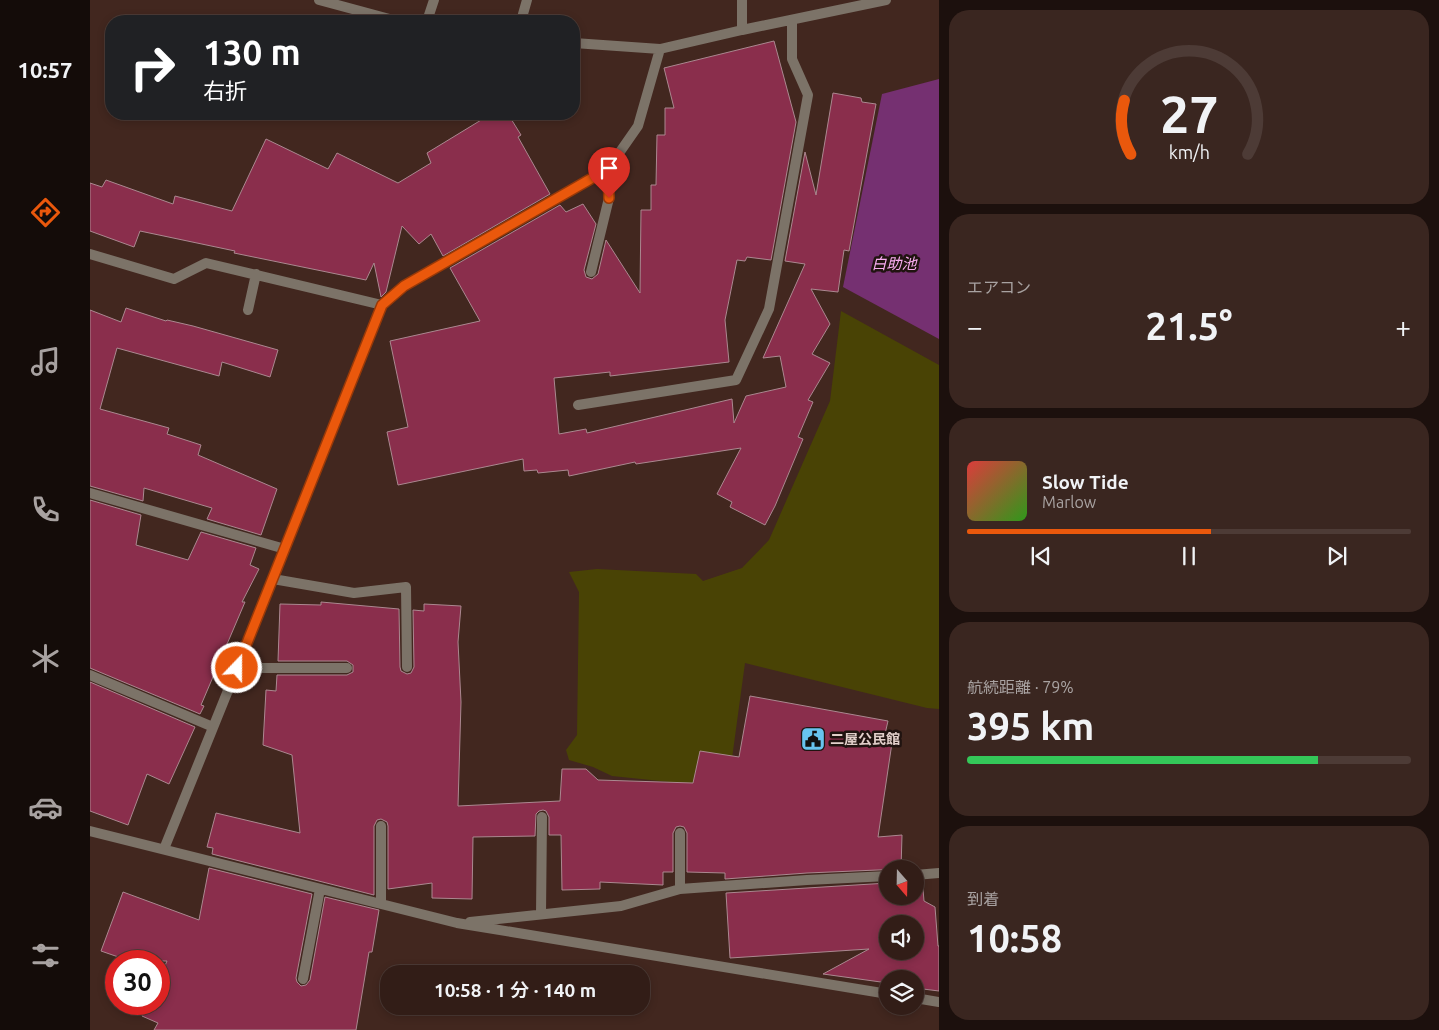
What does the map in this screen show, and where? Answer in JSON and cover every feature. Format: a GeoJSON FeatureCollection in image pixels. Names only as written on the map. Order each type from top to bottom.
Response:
{"type":"FeatureCollection","features":[{"type":"Feature","properties":{"kind":"street"},"geometry":{"type":"LineString","coordinates":[[319,0],[375,15]]}},
{"type":"Feature","properties":{"kind":"street"},"geometry":{"type":"LineString","coordinates":[[429,15],[434,0]]}},
{"type":"Feature","properties":{"kind":"street"},"geometry":{"type":"LineString","coordinates":[[523,15],[527,0]]}},
{"type":"Feature","properties":{"kind":"street"},"geometry":{"type":"LineString","coordinates":[[742,0],[742,30]]}},
{"type":"Feature","properties":{"kind":"street"},"geometry":{"type":"LineString","coordinates":[[580,44],[660,49],[886,0]]}},
{"type":"Feature","properties":{"kind":"street"},"geometry":{"type":"LineString","coordinates":[[578,405],[736,380],[769,309],[808,96],[792,58],[792,20]]}},
{"type":"Feature","properties":{"kind":"street"},"geometry":{"type":"LineString","coordinates":[[164,849],[382,305],[404,286],[608,169],[638,126],[660,49]]}},
{"type":"Feature","properties":{"kind":"street"},"geometry":{"type":"LineString","coordinates":[[591,272],[609,198],[608,169]]}},
{"type":"Feature","properties":{"kind":"street"},"geometry":{"type":"LineString","coordinates":[[90,254],[174,279],[206,263],[382,305]]}},
{"type":"Feature","properties":{"kind":"street"},"geometry":{"type":"LineString","coordinates":[[248,310],[256,274]]}},
{"type":"Feature","properties":{"kind":"street"},"geometry":{"type":"LineString","coordinates":[[90,493],[285,549]]}},
{"type":"Feature","properties":{"kind":"street"},"geometry":{"type":"LineString","coordinates":[[273,579],[354,593],[406,587],[407,667]]}},
{"type":"Feature","properties":{"kind":"street"},"geometry":{"type":"LineString","coordinates":[[237,668],[347,668]]}},
{"type":"Feature","properties":{"kind":"street"},"geometry":{"type":"LineString","coordinates":[[90,675],[213,727]]}},
{"type":"Feature","properties":{"kind":"street"},"geometry":{"type":"LineString","coordinates":[[541,914],[542,817]]}},
{"type":"Feature","properties":{"kind":"street"},"geometry":{"type":"LineString","coordinates":[[381,826],[381,904]]}},
{"type":"Feature","properties":{"kind":"street"},"geometry":{"type":"LineString","coordinates":[[90,831],[457,923],[879,993]]}},
{"type":"Feature","properties":{"kind":"street"},"geometry":{"type":"LineString","coordinates":[[680,833],[680,889]]}},
{"type":"Feature","properties":{"kind":"street"},"geometry":{"type":"LineString","coordinates":[[924,875],[939,874]]}},
{"type":"Feature","properties":{"kind":"street"},"geometry":{"type":"LineString","coordinates":[[457,923],[621,906],[680,889],[797,880],[879,876]]}},
{"type":"Feature","properties":{"kind":"street"},"geometry":{"type":"LineString","coordinates":[[303,979],[320,888]]}},
{"type":"Feature","properties":{"kind":"street"},"geometry":{"type":"LineString","coordinates":[[924,1000],[939,1002]]}},
{"type":"Feature","properties":{"kind":"shaded area"},"geometry":{"type":"Polygon","coordinates":[[[841,311],[939,365],[939,709],[927,708],[745,663],[728,788],[612,776],[593,767],[569,760],[566,750],[577,735],[579,592],[569,572],[597,569],[696,574],[703,581],[742,568],[769,540],[830,401],[841,311]]]}},
{"type":"Feature","properties":{"kind":"water","name":"白助池"},"geometry":{"type":"Polygon","coordinates":[[[939,79],[939,339],[843,287],[882,94],[939,79]]]}},
{"type":"Feature","properties":{"kind":"building"},"geometry":{"type":"Polygon","coordinates":[[[774,41],[796,122],[771,260],[747,257],[745,261],[737,260],[725,320],[729,362],[610,376],[610,372],[554,378],[559,434],[586,429],[587,433],[732,399],[734,423],[746,396],[786,387],[780,356],[763,358],[805,264],[785,261],[805,152],[816,195],[833,93],[861,98],[862,102],[876,104],[849,251],[844,250],[838,292],[811,289],[830,324],[812,354],[830,363],[808,400],[813,402],[798,437],[803,439],[765,525],[730,507],[732,502],[717,494],[741,448],[636,464],[635,462],[569,476],[568,470],[538,473],[537,470],[524,471],[523,459],[398,485],[387,432],[408,427],[390,341],[480,321],[450,268],[560,205],[566,212],[583,204],[596,224],[584,270],[586,277],[592,279],[598,274],[606,240],[640,293],[641,210],[651,210],[651,185],[656,185],[657,135],[665,135],[665,108],[674,108],[664,68],[774,41]]]}},
{"type":"Feature","properties":{"kind":"building"},"geometry":{"type":"Polygon","coordinates":[[[481,120],[512,120],[521,135],[518,137],[550,194],[443,256],[431,234],[419,244],[402,226],[386,292],[381,297],[374,263],[366,280],[234,253],[235,251],[140,231],[134,247],[90,231],[90,183],[102,187],[106,180],[173,204],[175,196],[232,211],[266,139],[328,169],[337,153],[398,183],[431,163],[427,153],[481,120]]]}},
{"type":"Feature","properties":{"kind":"building"},"geometry":{"type":"Polygon","coordinates":[[[126,308],[166,321],[193,326],[278,350],[270,377],[222,362],[219,376],[117,348],[100,409],[169,428],[167,434],[201,445],[198,455],[277,489],[261,535],[207,519],[212,508],[144,488],[143,501],[90,486],[90,310],[121,322],[126,308]]]}},
{"type":"Feature","properties":{"kind":"building"},"geometry":{"type":"Polygon","coordinates":[[[90,500],[141,515],[136,545],[188,560],[201,532],[256,548],[250,565],[259,569],[242,602],[245,602],[201,705],[204,706],[200,714],[90,668],[90,500]]]}},
{"type":"Feature","properties":{"kind":"building"},"geometry":{"type":"Polygon","coordinates":[[[321,602],[399,609],[400,667],[401,671],[407,674],[411,673],[414,667],[413,610],[424,611],[424,604],[461,606],[458,642],[461,702],[458,806],[560,801],[562,769],[586,769],[598,780],[693,783],[700,751],[739,757],[750,696],[888,721],[885,734],[893,736],[878,837],[902,835],[901,860],[879,860],[879,870],[725,879],[725,873],[687,872],[687,833],[684,827],[680,826],[676,827],[673,833],[673,872],[663,872],[663,885],[600,882],[600,889],[562,890],[561,835],[549,835],[549,817],[546,811],[543,810],[536,814],[535,836],[473,837],[472,899],[432,898],[432,883],[388,889],[388,826],[387,822],[381,819],[377,820],[374,826],[374,895],[212,854],[213,848],[207,847],[216,813],[300,833],[292,755],[263,745],[266,690],[276,691],[277,675],[347,675],[353,672],[353,665],[347,661],[278,661],[280,604],[321,605],[321,602]]]}},
{"type":"Feature","properties":{"kind":"building"},"geometry":{"type":"Polygon","coordinates":[[[90,682],[195,727],[169,784],[147,774],[128,825],[90,811],[90,682]]]}},
{"type":"Feature","properties":{"kind":"building"},"geometry":{"type":"Polygon","coordinates":[[[209,868],[312,894],[296,978],[301,986],[306,985],[310,980],[325,897],[379,910],[372,952],[369,952],[356,1030],[154,1030],[158,1023],[142,1016],[170,1015],[170,950],[101,951],[123,892],[199,920],[209,868]]]}},
{"type":"Feature","properties":{"kind":"building"},"geometry":{"type":"Polygon","coordinates":[[[879,884],[879,905],[924,905],[924,901],[935,907],[939,946],[939,991],[924,989],[924,970],[879,970],[879,982],[823,974],[869,949],[730,958],[726,893],[879,884]]]}},
{"type":"Feature","properties":{"kind":"place","name":"二屋公民館"},"geometry":{"type":"Point","coordinates":[813,739]}},
{"type":"Feature","properties":{"kind":"route"},"geometry":{"type":"LineString","coordinates":[[237,668],[382,305],[404,286],[608,169],[609,198]]}}]}
